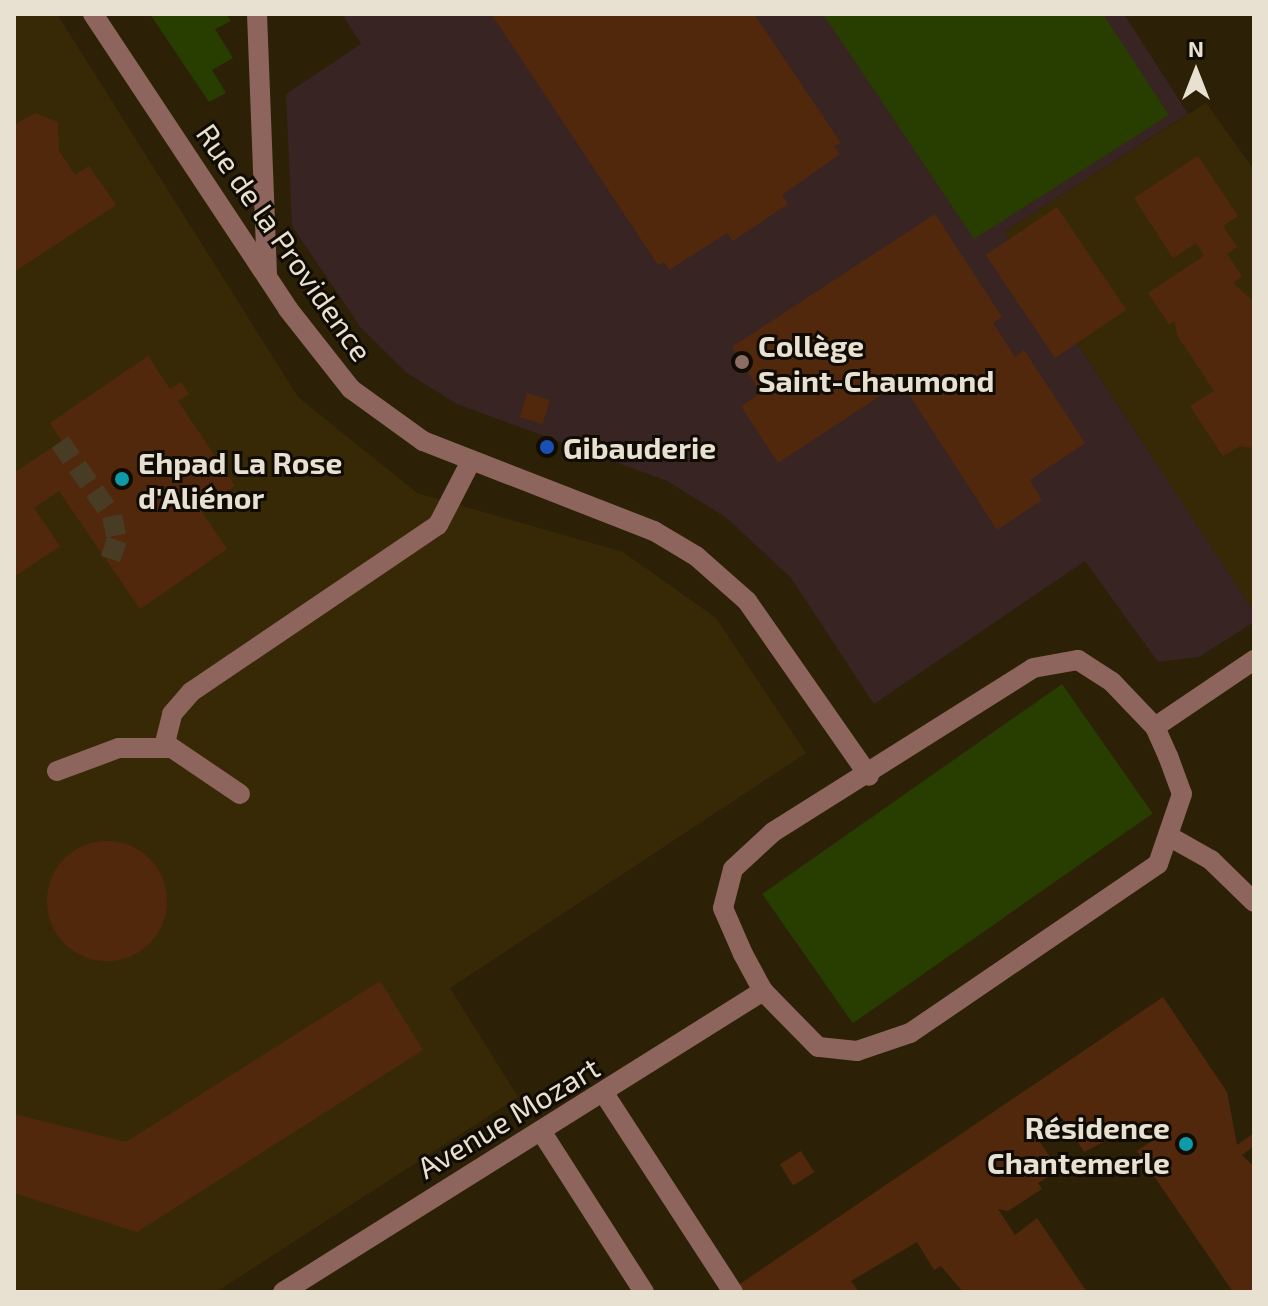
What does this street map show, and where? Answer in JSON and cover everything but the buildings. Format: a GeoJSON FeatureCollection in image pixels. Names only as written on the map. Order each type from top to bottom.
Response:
{"type":"FeatureCollection","features":[{"type":"Feature","properties":{"kind":"street","name":"Rue de la Providence"},"geometry":{"type":"LineString","coordinates":[[93,14],[267,277],[351,389],[413,435],[471,461],[654,531],[720,575],[778,642],[869,776]]}},
{"type":"Feature","properties":{"kind":"street"},"geometry":{"type":"LineString","coordinates":[[257,14],[267,277]]}},
{"type":"Feature","properties":{"kind":"street"},"geometry":{"type":"LineString","coordinates":[[164,747],[172,714],[191,692],[431,533],[471,461]]}},
{"type":"Feature","properties":{"kind":"street"},"geometry":{"type":"LineString","coordinates":[[1063,660],[1078,660],[1112,682],[1155,727],[1182,794],[1172,838],[1158,864],[1105,906],[910,1033],[857,1051],[818,1047],[763,991],[723,908],[733,869],[773,832],[869,776],[1033,668],[1063,660]]}},
{"type":"Feature","properties":{"kind":"street"},"geometry":{"type":"LineString","coordinates":[[1155,727],[1254,660]]}},
{"type":"Feature","properties":{"kind":"street"},"geometry":{"type":"LineString","coordinates":[[57,771],[109,750],[164,747],[185,753],[240,794]]}},
{"type":"Feature","properties":{"kind":"street"},"geometry":{"type":"LineString","coordinates":[[1172,838],[1211,860],[1254,902]]}},
{"type":"Feature","properties":{"kind":"street","name":"Avenue Mozart"},"geometry":{"type":"LineString","coordinates":[[283,1292],[541,1131],[605,1095],[763,991]]}},
{"type":"Feature","properties":{"kind":"street"},"geometry":{"type":"LineString","coordinates":[[605,1095],[733,1292]]}},
{"type":"Feature","properties":{"kind":"street"},"geometry":{"type":"LineString","coordinates":[[541,1131],[644,1292]]}},
{"type":"Feature","properties":{"kind":"shaded area"},"geometry":{"type":"Polygon","coordinates":[[[14,14],[57,14],[298,397],[417,493],[623,552],[716,618],[806,753],[450,988],[518,1097],[216,1292],[14,1292],[14,14]]]}},
{"type":"Feature","properties":{"kind":"shaded area","name":"Collège Saint-Chaumond"},"geometry":{"type":"Polygon","coordinates":[[[342,14],[1124,14],[1188,114],[1004,232],[1254,612],[1254,622],[1199,657],[1158,662],[1085,561],[874,704],[791,578],[727,518],[667,481],[457,404],[407,373],[361,328],[292,226],[286,94],[361,44],[342,14]]]}},
{"type":"Feature","properties":{"kind":"shaded area"},"geometry":{"type":"Polygon","coordinates":[[[1206,103],[1254,170],[1254,612],[1004,232],[1206,103]]]}},
{"type":"Feature","properties":{"kind":"green space"},"geometry":{"type":"Polygon","coordinates":[[[150,14],[226,14],[231,21],[215,29],[233,58],[212,70],[226,93],[209,102],[150,14]]]}},
{"type":"Feature","properties":{"kind":"green space"},"geometry":{"type":"Polygon","coordinates":[[[823,14],[1103,14],[1169,115],[974,239],[823,14]]]}},
{"type":"Feature","properties":{"kind":"green space"},"geometry":{"type":"Polygon","coordinates":[[[1062,684],[1153,813],[853,1023],[762,894],[1062,684]]]}},
{"type":"Feature","properties":{"kind":"tunnel"},"geometry":{"type":"LineString","coordinates":[[60,442],[112,516],[117,540],[109,563]]}},
{"type":"Feature","properties":{"kind":"place","name":"Collège Saint-Chaumond"},"geometry":{"type":"Point","coordinates":[742,362]}},
{"type":"Feature","properties":{"kind":"place","name":"Gibauderie"},"geometry":{"type":"Point","coordinates":[547,447]}},
{"type":"Feature","properties":{"kind":"place","name":"Ehpad La Rose d'Aliénor"},"geometry":{"type":"Point","coordinates":[122,479]}},
{"type":"Feature","properties":{"kind":"place","name":"Résidence Chantemerle"},"geometry":{"type":"Point","coordinates":[1186,1144]}}]}
